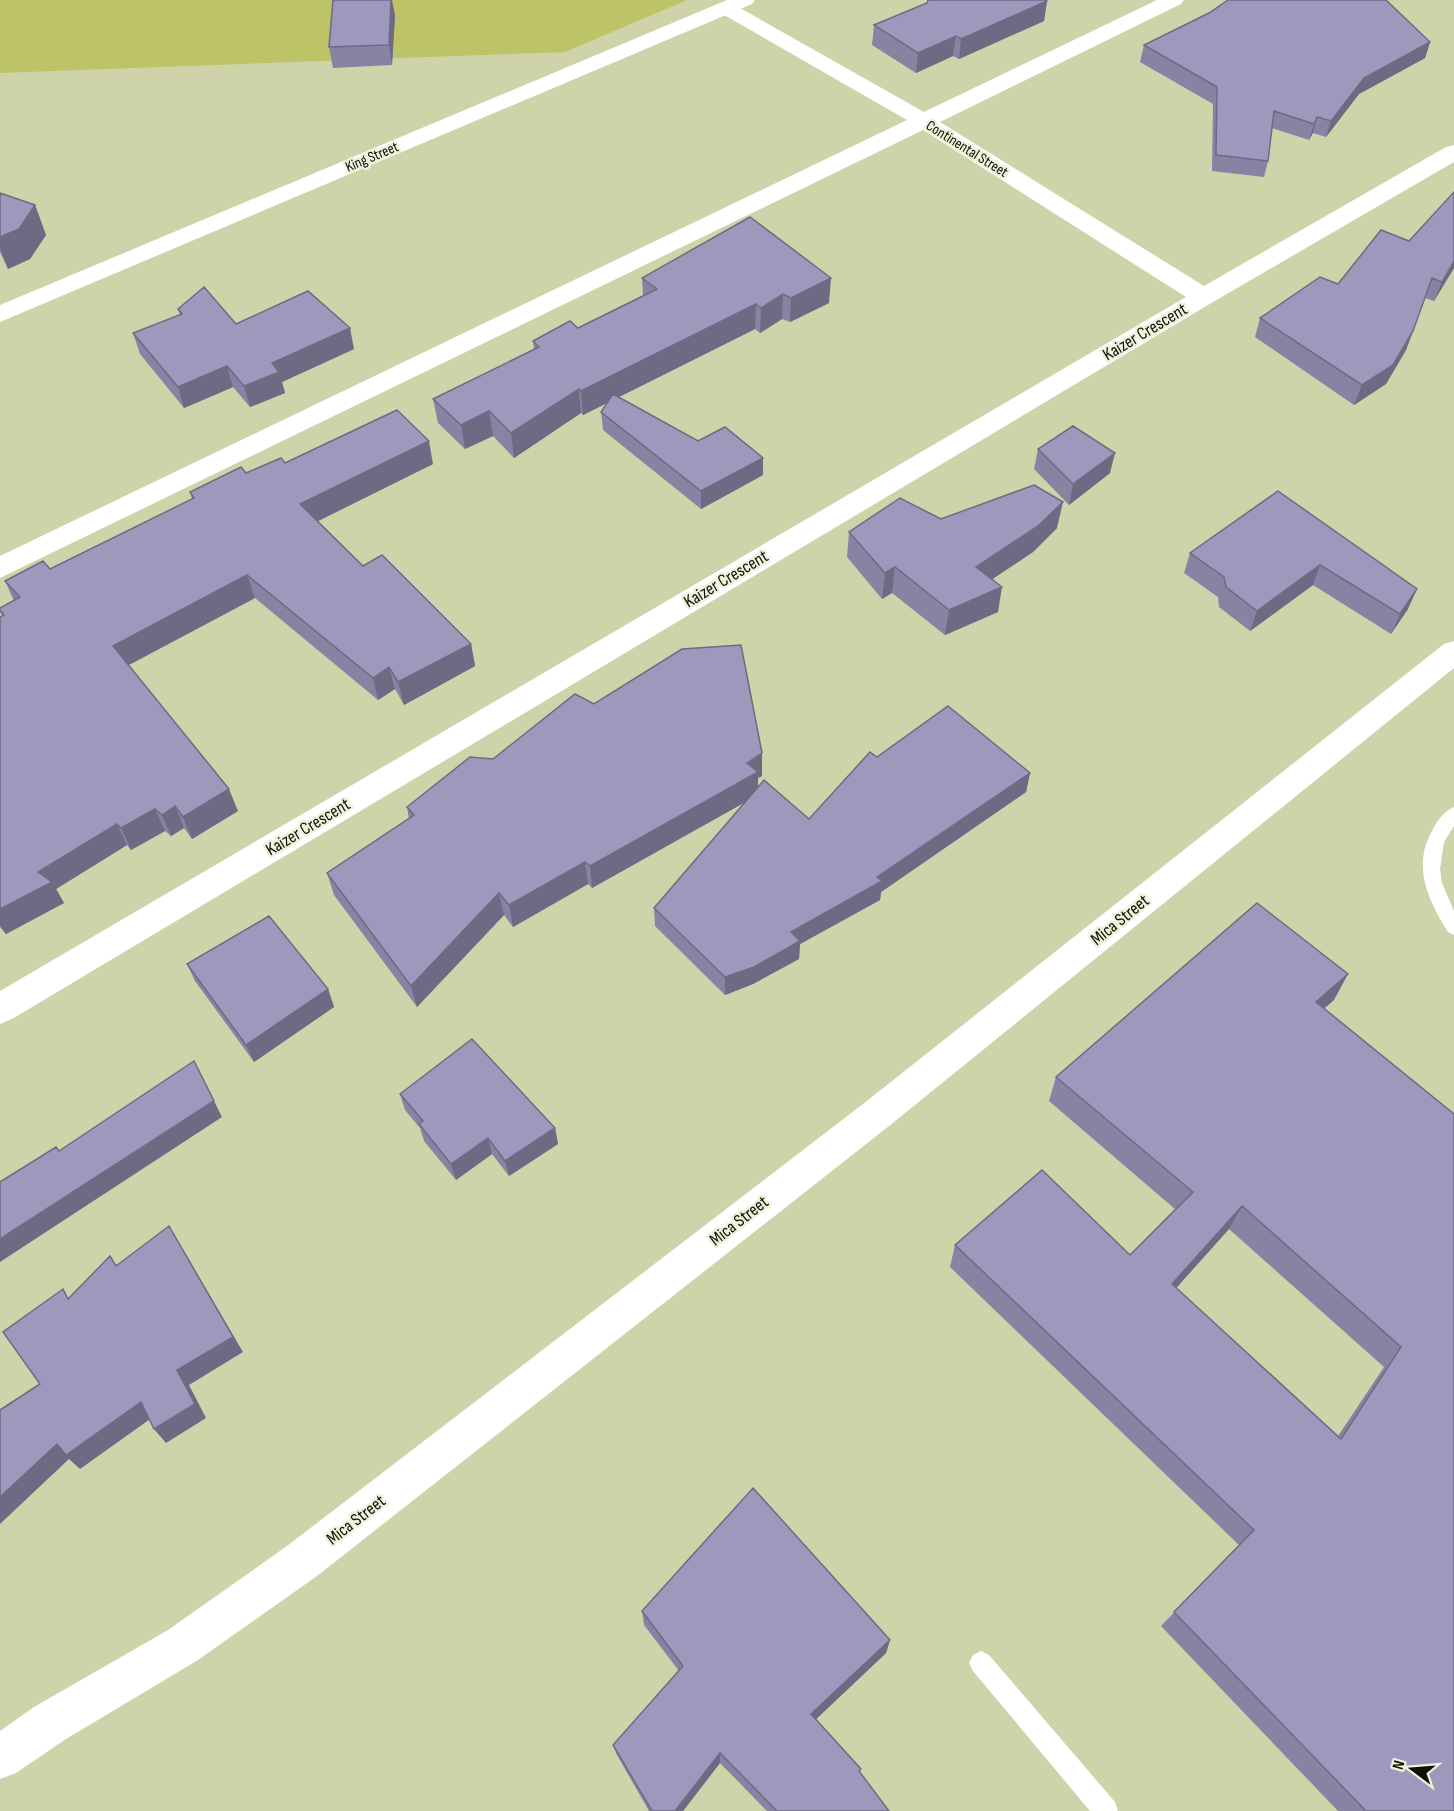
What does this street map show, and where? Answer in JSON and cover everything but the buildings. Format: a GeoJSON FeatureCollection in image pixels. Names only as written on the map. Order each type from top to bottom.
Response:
{"type":"FeatureCollection","features":[{"type":"Feature","properties":{"kind":"street"},"geometry":{"type":"LineString","coordinates":[[0,568],[1174,0]]}},
{"type":"Feature","properties":{"kind":"street","name":"Continental Street"},"geometry":{"type":"LineString","coordinates":[[735,4],[1204,297]]}},
{"type":"Feature","properties":{"kind":"street","name":"King Street"},"geometry":{"type":"LineString","coordinates":[[0,314],[735,4]]}},
{"type":"Feature","properties":{"kind":"street","name":"Kaizer Crescent"},"geometry":{"type":"LineString","coordinates":[[0,1009],[1204,297],[1454,152]]}},
{"type":"Feature","properties":{"kind":"street","name":"Mica Street"},"geometry":{"type":"LineString","coordinates":[[0,1756],[50,1723],[183,1645],[302,1561],[876,1115],[1454,652]]}},
{"type":"Feature","properties":{"kind":"lane"},"geometry":{"type":"LineString","coordinates":[[1454,814],[1440,828],[1433,844],[1431,858],[1435,890],[1454,927]]}},
{"type":"Feature","properties":{"kind":"lane"},"geometry":{"type":"LineString","coordinates":[[981,1663],[1107,1811]]}},
{"type":"Feature","properties":{"kind":"green space"},"geometry":{"type":"Polygon","coordinates":[[[0,0],[687,0],[565,52],[0,73],[0,0]]]}}]}
